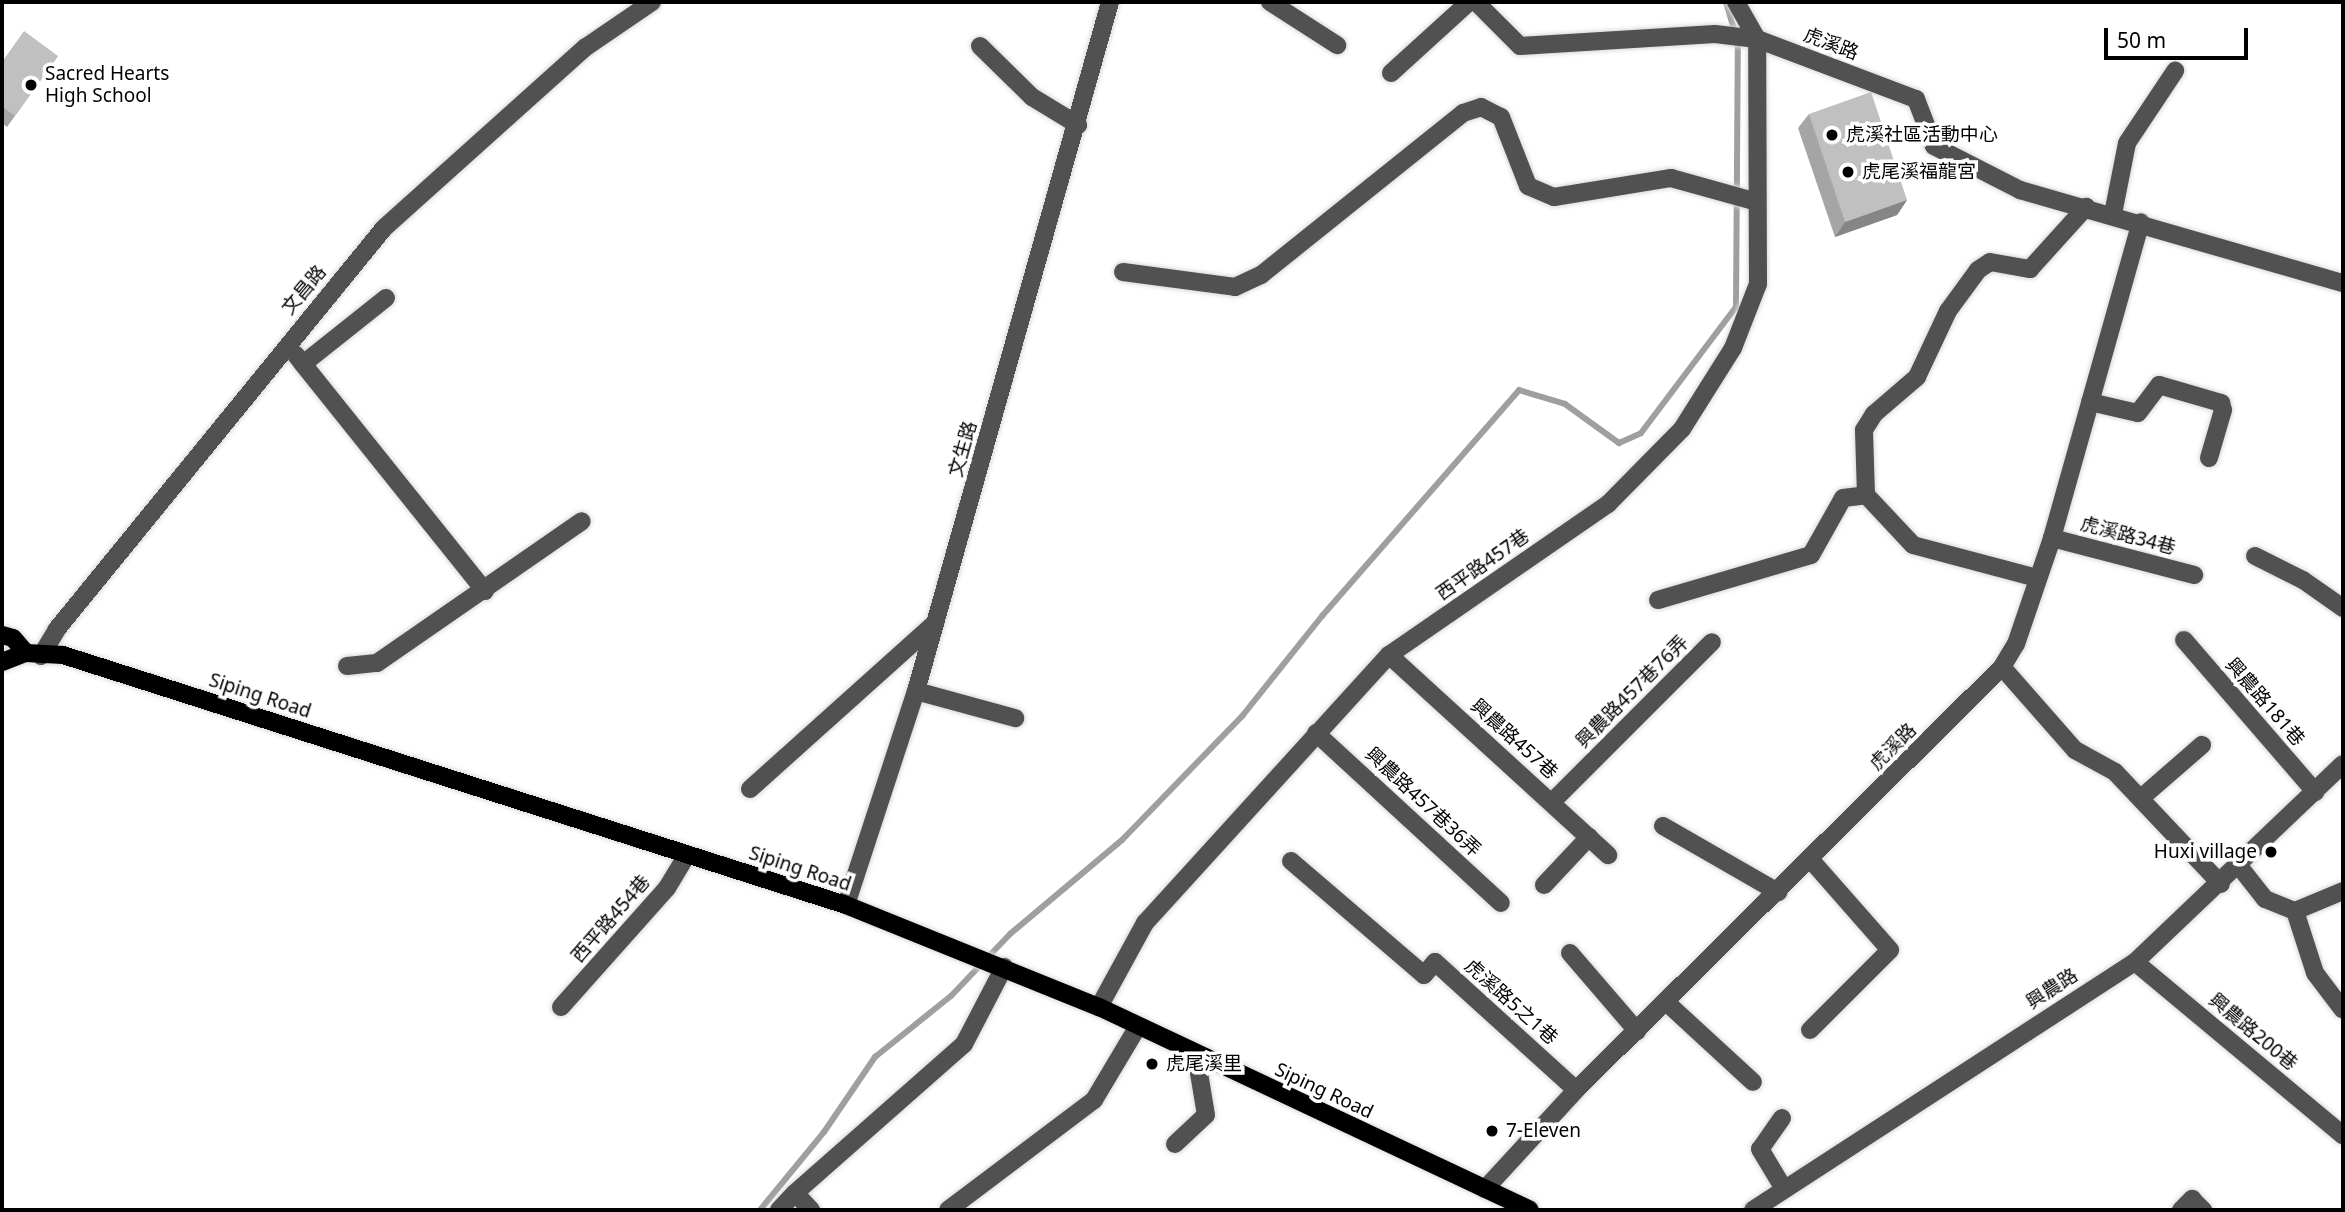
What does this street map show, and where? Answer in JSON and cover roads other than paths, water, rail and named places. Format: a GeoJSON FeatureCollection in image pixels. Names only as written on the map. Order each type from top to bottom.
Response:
{"type":"FeatureCollection","features":[{"type":"Feature","properties":{"kind":"main road"},"geometry":{"type":"LineString","coordinates":[[2,635],[13,638],[33,655]]}},
{"type":"Feature","properties":{"kind":"main road","name":"Siping Road"},"geometry":{"type":"LineString","coordinates":[[2,662],[33,655],[63,655],[846,905],[1099,1007],[1137,1028],[1530,1210]]}},
{"type":"Feature","properties":{"kind":"street","name":"文昌路"},"geometry":{"type":"LineString","coordinates":[[33,655],[384,228],[445,170],[586,47],[652,2]]}},
{"type":"Feature","properties":{"kind":"street","name":"文生路"},"geometry":{"type":"LineString","coordinates":[[846,905],[935,623],[1078,125],[1110,2]]}},
{"type":"Feature","properties":{"kind":"street"},"geometry":{"type":"LineString","coordinates":[[1270,2],[1336,45]]}},
{"type":"Feature","properties":{"kind":"street"},"geometry":{"type":"LineString","coordinates":[[1391,73],[1469,2]]}},
{"type":"Feature","properties":{"kind":"street","name":"虎溪路"},"geometry":{"type":"LineString","coordinates":[[1476,2],[1520,46],[1715,34],[1752,37],[1916,99],[1934,146],[2020,190],[2141,222],[2343,284]]}},
{"type":"Feature","properties":{"kind":"street"},"geometry":{"type":"LineString","coordinates":[[1736,2],[1752,37]]}},
{"type":"Feature","properties":{"kind":"street","name":"西平路457巷"},"geometry":{"type":"LineString","coordinates":[[1099,1007],[1145,923],[1389,655],[1608,504],[1682,429],[1733,348],[1758,284],[1757,65],[1752,37]]}},
{"type":"Feature","properties":{"kind":"street"},"geometry":{"type":"LineString","coordinates":[[980,46],[1032,97],[1078,125]]}},
{"type":"Feature","properties":{"kind":"street"},"geometry":{"type":"LineString","coordinates":[[2113,215],[2127,143],[2175,71]]}},
{"type":"Feature","properties":{"kind":"street"},"geometry":{"type":"LineString","coordinates":[[1123,272],[1235,287],[1261,275],[1463,113],[1481,107],[1501,117],[1528,186],[1554,197],[1671,178],[1758,202]]}},
{"type":"Feature","properties":{"kind":"street"},"geometry":{"type":"LineString","coordinates":[[2037,578],[1913,545],[1866,495],[1864,430],[1874,414],[1917,377],[1948,311],[1978,270],[1990,262],[2030,269],[2086,207]]}},
{"type":"Feature","properties":{"kind":"street","name":"虎溪路"},"geometry":{"type":"LineString","coordinates":[[1485,1189],[1576,1090],[1811,860],[2002,667],[2016,645],[2052,538],[2141,222]]}},
{"type":"Feature","properties":{"kind":"street"},"geometry":{"type":"LineString","coordinates":[[303,364],[386,298]]}},
{"type":"Feature","properties":{"kind":"street"},"geometry":{"type":"LineString","coordinates":[[287,345],[485,591]]}},
{"type":"Feature","properties":{"kind":"street"},"geometry":{"type":"LineString","coordinates":[[2091,402],[2138,413],[2159,386],[2221,404],[2223,411],[2209,458]]}},
{"type":"Feature","properties":{"kind":"street"},"geometry":{"type":"LineString","coordinates":[[1658,600],[1811,555],[1843,498],[1866,495]]}},
{"type":"Feature","properties":{"kind":"street"},"geometry":{"type":"LineString","coordinates":[[347,666],[377,663],[485,591],[582,521]]}},
{"type":"Feature","properties":{"kind":"street","name":"虎溪路34巷"},"geometry":{"type":"LineString","coordinates":[[2052,538],[2194,575]]}},
{"type":"Feature","properties":{"kind":"street"},"geometry":{"type":"LineString","coordinates":[[2255,556],[2303,580],[2343,608]]}},
{"type":"Feature","properties":{"kind":"street"},"geometry":{"type":"LineString","coordinates":[[750,789],[935,623]]}},
{"type":"Feature","properties":{"kind":"street","name":"興農路181巷"},"geometry":{"type":"LineString","coordinates":[[2184,640],[2315,792]]}},
{"type":"Feature","properties":{"kind":"street","name":"興農路457巷76弄"},"geometry":{"type":"LineString","coordinates":[[1552,802],[1712,642]]}},
{"type":"Feature","properties":{"kind":"street","name":"興農路457巷"},"geometry":{"type":"LineString","coordinates":[[1389,655],[1608,855]]}},
{"type":"Feature","properties":{"kind":"street"},"geometry":{"type":"LineString","coordinates":[[2002,667],[2075,750],[2115,772],[2221,884]]}},
{"type":"Feature","properties":{"kind":"street"},"geometry":{"type":"LineString","coordinates":[[915,691],[1015,718]]}},
{"type":"Feature","properties":{"kind":"street","name":"興農路457巷36弄"},"geometry":{"type":"LineString","coordinates":[[1316,733],[1501,903]]}},
{"type":"Feature","properties":{"kind":"street"},"geometry":{"type":"LineString","coordinates":[[2141,798],[2202,745]]}},
{"type":"Feature","properties":{"kind":"street","name":"興農路"},"geometry":{"type":"LineString","coordinates":[[1753,1210],[2135,962],[2221,884],[2343,764]]}},
{"type":"Feature","properties":{"kind":"street"},"geometry":{"type":"LineString","coordinates":[[1663,825],[1778,892]]}},
{"type":"Feature","properties":{"kind":"street"},"geometry":{"type":"LineString","coordinates":[[1544,885],[1590,837]]}},
{"type":"Feature","properties":{"kind":"street","name":"西平路454巷"},"geometry":{"type":"LineString","coordinates":[[561,1007],[667,888],[687,855]]}},
{"type":"Feature","properties":{"kind":"street"},"geometry":{"type":"LineString","coordinates":[[1810,1030],[1890,950],[1811,860]]}},
{"type":"Feature","properties":{"kind":"street","name":"虎溪路5之1巷"},"geometry":{"type":"LineString","coordinates":[[1291,861],[1424,975],[1435,962],[1576,1090]]}},
{"type":"Feature","properties":{"kind":"street"},"geometry":{"type":"LineString","coordinates":[[2239,866],[2265,899],[2295,911],[2343,891]]}},
{"type":"Feature","properties":{"kind":"street"},"geometry":{"type":"LineString","coordinates":[[2295,911],[2315,973],[2343,1010]]}},
{"type":"Feature","properties":{"kind":"street"},"geometry":{"type":"LineString","coordinates":[[1570,953],[1637,1031]]}},
{"type":"Feature","properties":{"kind":"street","name":"興農路200巷"},"geometry":{"type":"LineString","coordinates":[[2135,962],[2343,1135]]}},
{"type":"Feature","properties":{"kind":"street"},"geometry":{"type":"LineString","coordinates":[[779,1210],[964,1044],[1004,967]]}},
{"type":"Feature","properties":{"kind":"street"},"geometry":{"type":"LineString","coordinates":[[1665,1002],[1753,1082]]}},
{"type":"Feature","properties":{"kind":"street"},"geometry":{"type":"LineString","coordinates":[[948,1210],[1094,1100],[1137,1028]]}},
{"type":"Feature","properties":{"kind":"street"},"geometry":{"type":"LineString","coordinates":[[1175,1144],[1206,1115],[1196,1055]]}},
{"type":"Feature","properties":{"kind":"street"},"geometry":{"type":"LineString","coordinates":[[1783,1118],[1760,1149],[1784,1189]]}},
{"type":"Feature","properties":{"kind":"street"},"geometry":{"type":"LineString","coordinates":[[794,1194],[811,1210]]}},
{"type":"Feature","properties":{"kind":"street"},"geometry":{"type":"LineString","coordinates":[[2181,1210],[2192,1199],[2203,1210]]}},
{"type":"Feature","properties":{"kind":"waterway"},"geometry":{"type":"LineString","coordinates":[[760,1210],[824,1132],[875,1057],[951,996],[1010,934],[1122,840],[1243,715],[1322,616],[1519,390],[1565,404],[1619,443],[1641,433],[1736,307],[1738,43],[1726,2]]}},
{"type":"Feature","properties":{"kind":"place","name":"Sacred Hearts High School"},"geometry":{"type":"Point","coordinates":[31,85]}},
{"type":"Feature","properties":{"kind":"place","name":"虎溪社區活動中心"},"geometry":{"type":"Point","coordinates":[1832,135]}},
{"type":"Feature","properties":{"kind":"place","name":"虎尾溪福龍宮"},"geometry":{"type":"Point","coordinates":[1848,172]}},
{"type":"Feature","properties":{"kind":"place","name":"Huxi village"},"geometry":{"type":"Point","coordinates":[2271,852]}},
{"type":"Feature","properties":{"kind":"place","name":"虎尾溪里"},"geometry":{"type":"Point","coordinates":[1152,1064]}},
{"type":"Feature","properties":{"kind":"place","name":"7-Eleven"},"geometry":{"type":"Point","coordinates":[1492,1131]}}]}
